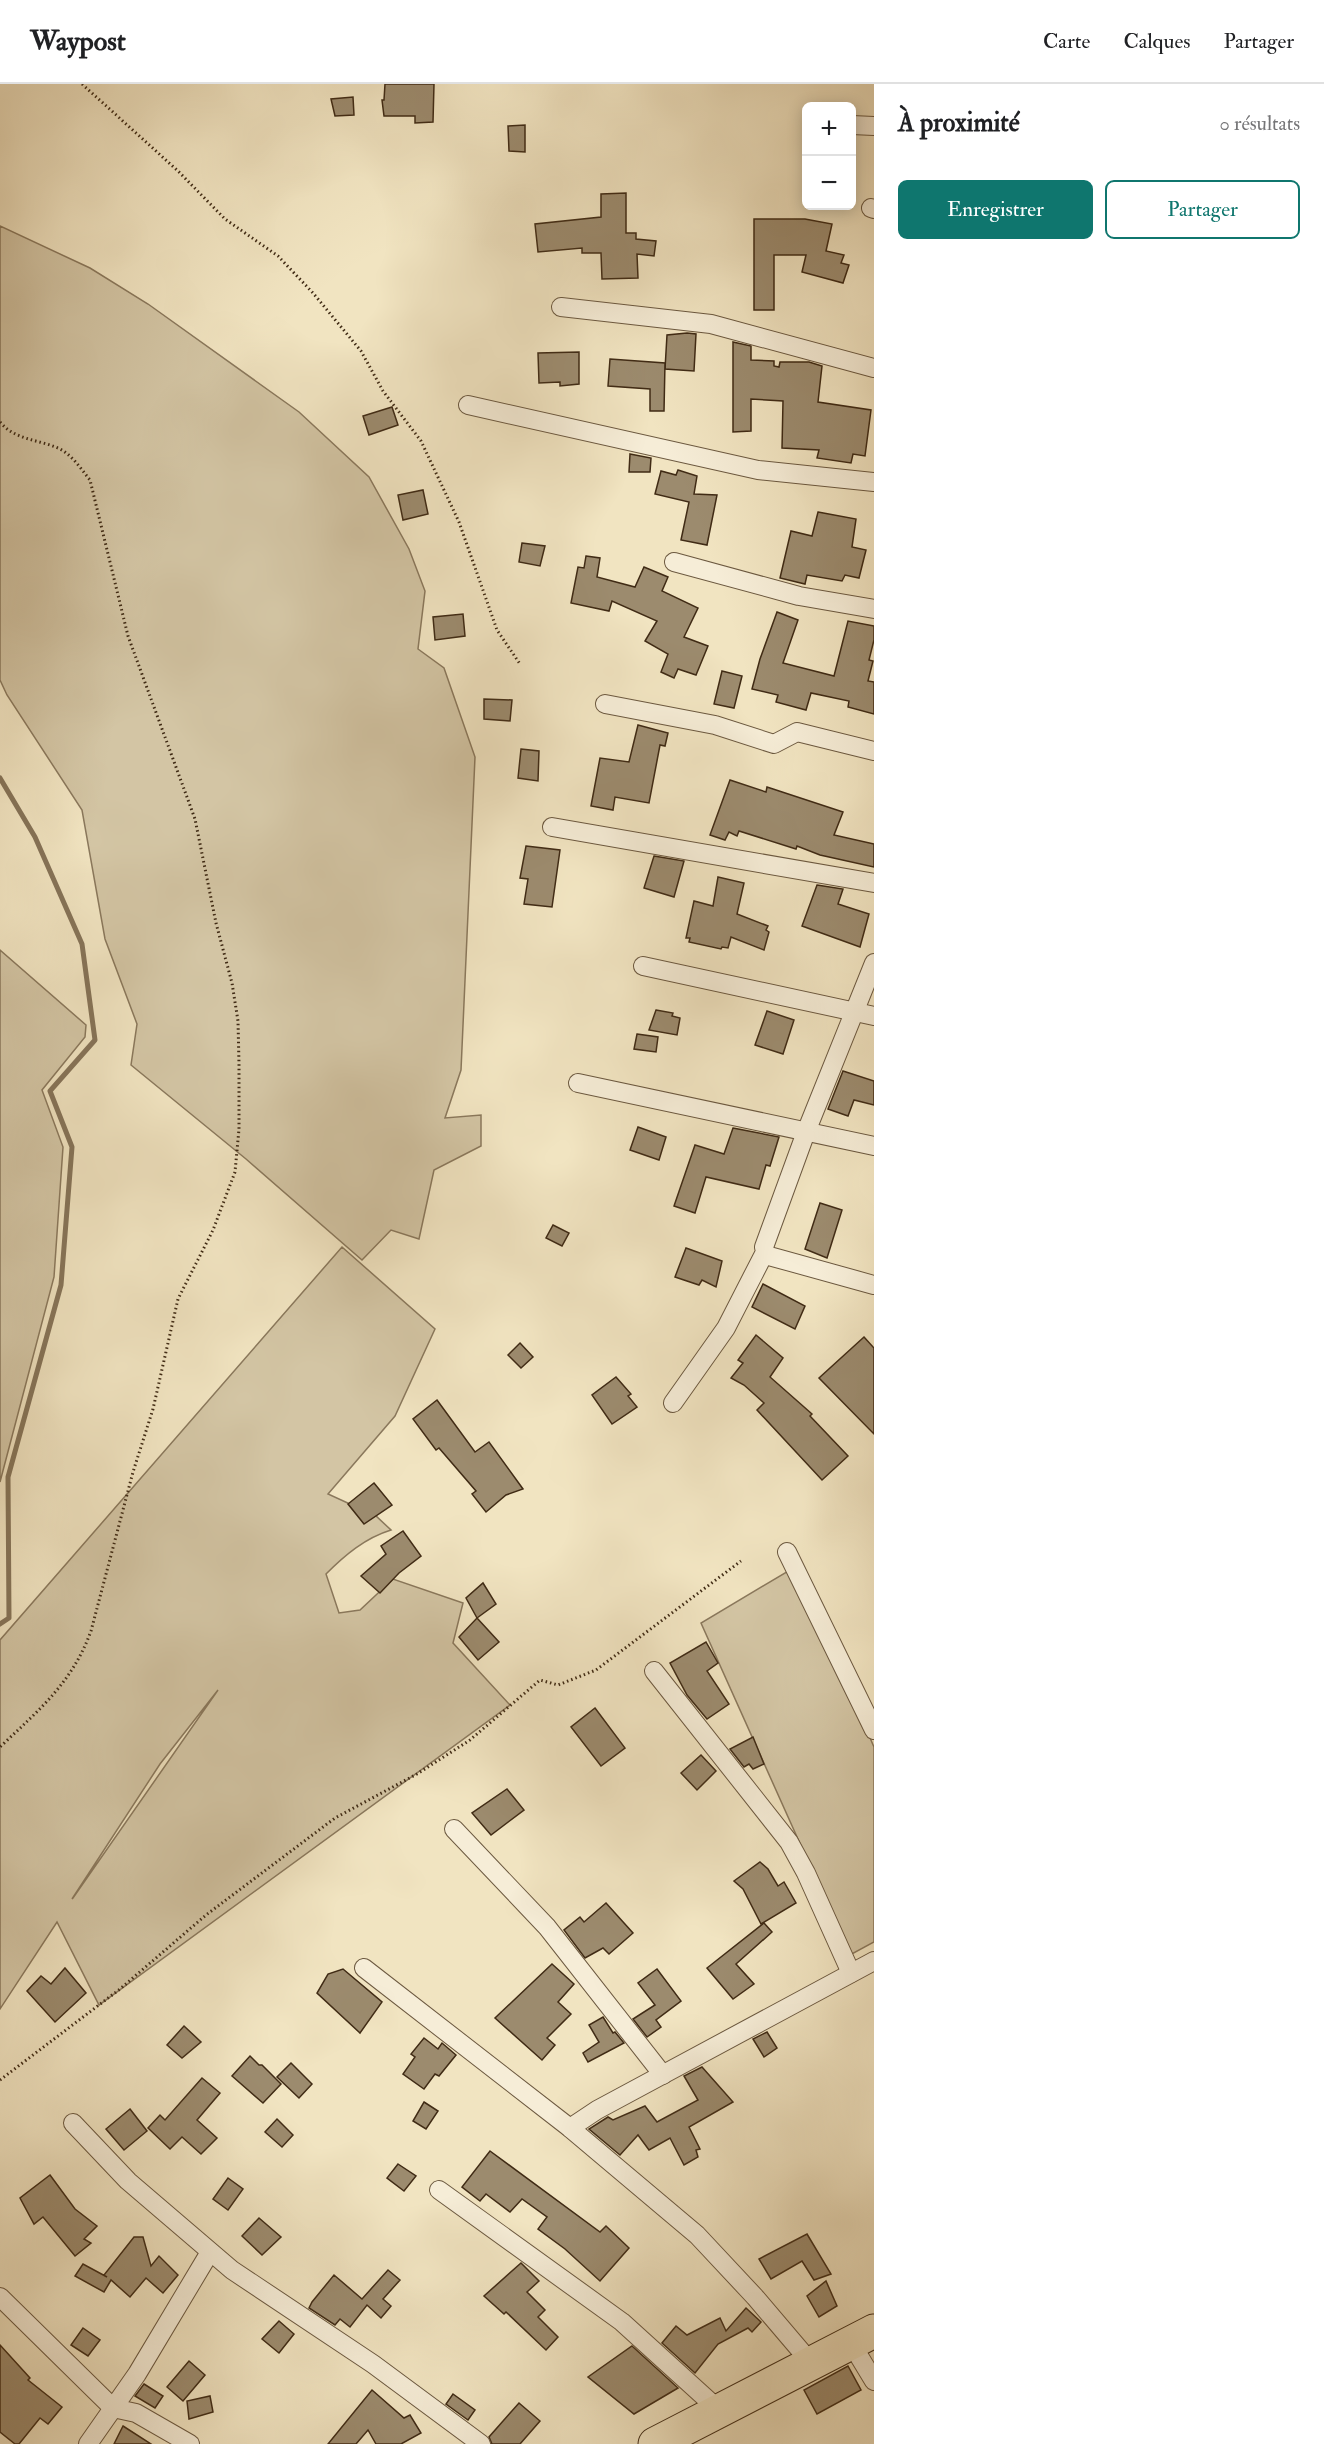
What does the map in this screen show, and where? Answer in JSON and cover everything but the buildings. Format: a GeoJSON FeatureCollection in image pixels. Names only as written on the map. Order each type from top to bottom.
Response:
{"type":"FeatureCollection","features":[{"type":"Feature","properties":{"kind":"highway"},"geometry":{"type":"LineString","coordinates":[[655,2444],[862,2337]]}},
{"type":"Feature","properties":{"kind":"street"},"geometry":{"type":"LineString","coordinates":[[856,125],[874,126]]}},
{"type":"Feature","properties":{"kind":"street"},"geometry":{"type":"LineString","coordinates":[[561,307],[711,324],[874,368]]}},
{"type":"Feature","properties":{"kind":"street"},"geometry":{"type":"LineString","coordinates":[[468,405],[758,470],[874,482]]}},
{"type":"Feature","properties":{"kind":"street"},"geometry":{"type":"LineString","coordinates":[[674,562],[798,596],[874,609]]}},
{"type":"Feature","properties":{"kind":"street"},"geometry":{"type":"LineString","coordinates":[[605,704],[714,725],[774,744],[796,732],[874,751]]}},
{"type":"Feature","properties":{"kind":"street"},"geometry":{"type":"LineString","coordinates":[[552,827],[874,883]]}},
{"type":"Feature","properties":{"kind":"street"},"geometry":{"type":"LineString","coordinates":[[673,1403],[726,1328],[765,1252],[764,1247],[806,1132],[874,963]]}},
{"type":"Feature","properties":{"kind":"street"},"geometry":{"type":"LineString","coordinates":[[643,966],[874,1016]]}},
{"type":"Feature","properties":{"kind":"street"},"geometry":{"type":"LineString","coordinates":[[578,1083],[874,1146]]}},
{"type":"Feature","properties":{"kind":"street"},"geometry":{"type":"LineString","coordinates":[[765,1252],[769,1256],[874,1285]]}},
{"type":"Feature","properties":{"kind":"street"},"geometry":{"type":"LineString","coordinates":[[787,1552],[874,1730]]}},
{"type":"Feature","properties":{"kind":"street"},"geometry":{"type":"LineString","coordinates":[[654,1671],[789,1842],[806,1873],[851,1973]]}},
{"type":"Feature","properties":{"kind":"street"},"geometry":{"type":"LineString","coordinates":[[454,1829],[546,1927],[663,2075]]}},
{"type":"Feature","properties":{"kind":"street"},"geometry":{"type":"LineString","coordinates":[[570,2128],[597,2110],[874,1960]]}},
{"type":"Feature","properties":{"kind":"street"},"geometry":{"type":"LineString","coordinates":[[364,1968],[570,2128],[697,2235],[755,2296],[812,2364]]}},
{"type":"Feature","properties":{"kind":"street"},"geometry":{"type":"LineString","coordinates":[[73,2123],[128,2181],[232,2270],[373,2364],[481,2444]]}},
{"type":"Feature","properties":{"kind":"street"},"geometry":{"type":"LineString","coordinates":[[439,2190],[622,2322],[720,2410]]}},
{"type":"Feature","properties":{"kind":"street"},"geometry":{"type":"LineString","coordinates":[[88,2444],[137,2374],[210,2252]]}},
{"type":"Feature","properties":{"kind":"street"},"geometry":{"type":"LineString","coordinates":[[0,2297],[113,2408],[136,2413],[189,2444]]}},
{"type":"Feature","properties":{"kind":"street"},"geometry":{"type":"LineString","coordinates":[[862,2337],[874,2381]]}},
{"type":"Feature","properties":{"kind":"path"},"geometry":{"type":"LineString","coordinates":[[82,84],[178,171],[225,219],[278,256],[362,351],[383,391],[421,441],[459,522],[497,630],[520,663]]}},
{"type":"Feature","properties":{"kind":"path"},"geometry":{"type":"LineString","coordinates":[[0,422],[15,434],[62,450],[74,459],[90,480],[128,636],[195,819],[216,923],[232,983],[238,1021],[239,1128],[235,1172],[213,1230],[178,1299],[153,1408],[82,1656],[50,1699],[0,1747]]}},
{"type":"Feature","properties":{"kind":"path"},"geometry":{"type":"LineString","coordinates":[[0,2080],[120,1989],[206,1915],[334,1818],[417,1774],[470,1740],[540,1680],[558,1685],[596,1670],[741,1561]]}},
{"type":"Feature","properties":{"kind":"shaded area"},"geometry":{"type":"Polygon","coordinates":[[[0,226],[90,268],[148,304],[299,412],[369,477],[409,549],[425,591],[418,649],[444,668],[475,757],[461,1070],[445,1118],[481,1115],[481,1146],[434,1170],[419,1239],[391,1230],[362,1260],[246,1159],[131,1065],[137,1024],[105,939],[82,810],[7,695],[0,680],[0,226]]]}},
{"type":"Feature","properties":{"kind":"shaded area"},"geometry":{"type":"Polygon","coordinates":[[[0,950],[86,1025],[85,1037],[42,1090],[63,1147],[54,1277],[0,1482],[0,950]]]}},
{"type":"Feature","properties":{"kind":"shaded area"},"geometry":{"type":"Polygon","coordinates":[[[342,1247],[435,1329],[395,1416],[328,1494],[376,1516],[391,1530],[356,1548],[326,1574],[339,1613],[360,1610],[393,1579],[463,1603],[453,1643],[510,1705],[99,2005],[57,1922],[0,2009],[0,1640],[342,1247]],[[218,1690],[160,1764],[72,1899],[218,1690]]]}},
{"type":"Feature","properties":{"kind":"shaded area"},"geometry":{"type":"Polygon","coordinates":[[[795,1567],[874,1747],[874,1942],[850,1955],[701,1623],[795,1567]]]}},
{"type":"Feature","properties":{"kind":"waterway"},"geometry":{"type":"LineString","coordinates":[[0,778],[35,837],[82,944],[95,1040],[50,1091],[72,1147],[61,1285],[8,1477],[9,1618],[0,1624]]}}]}
